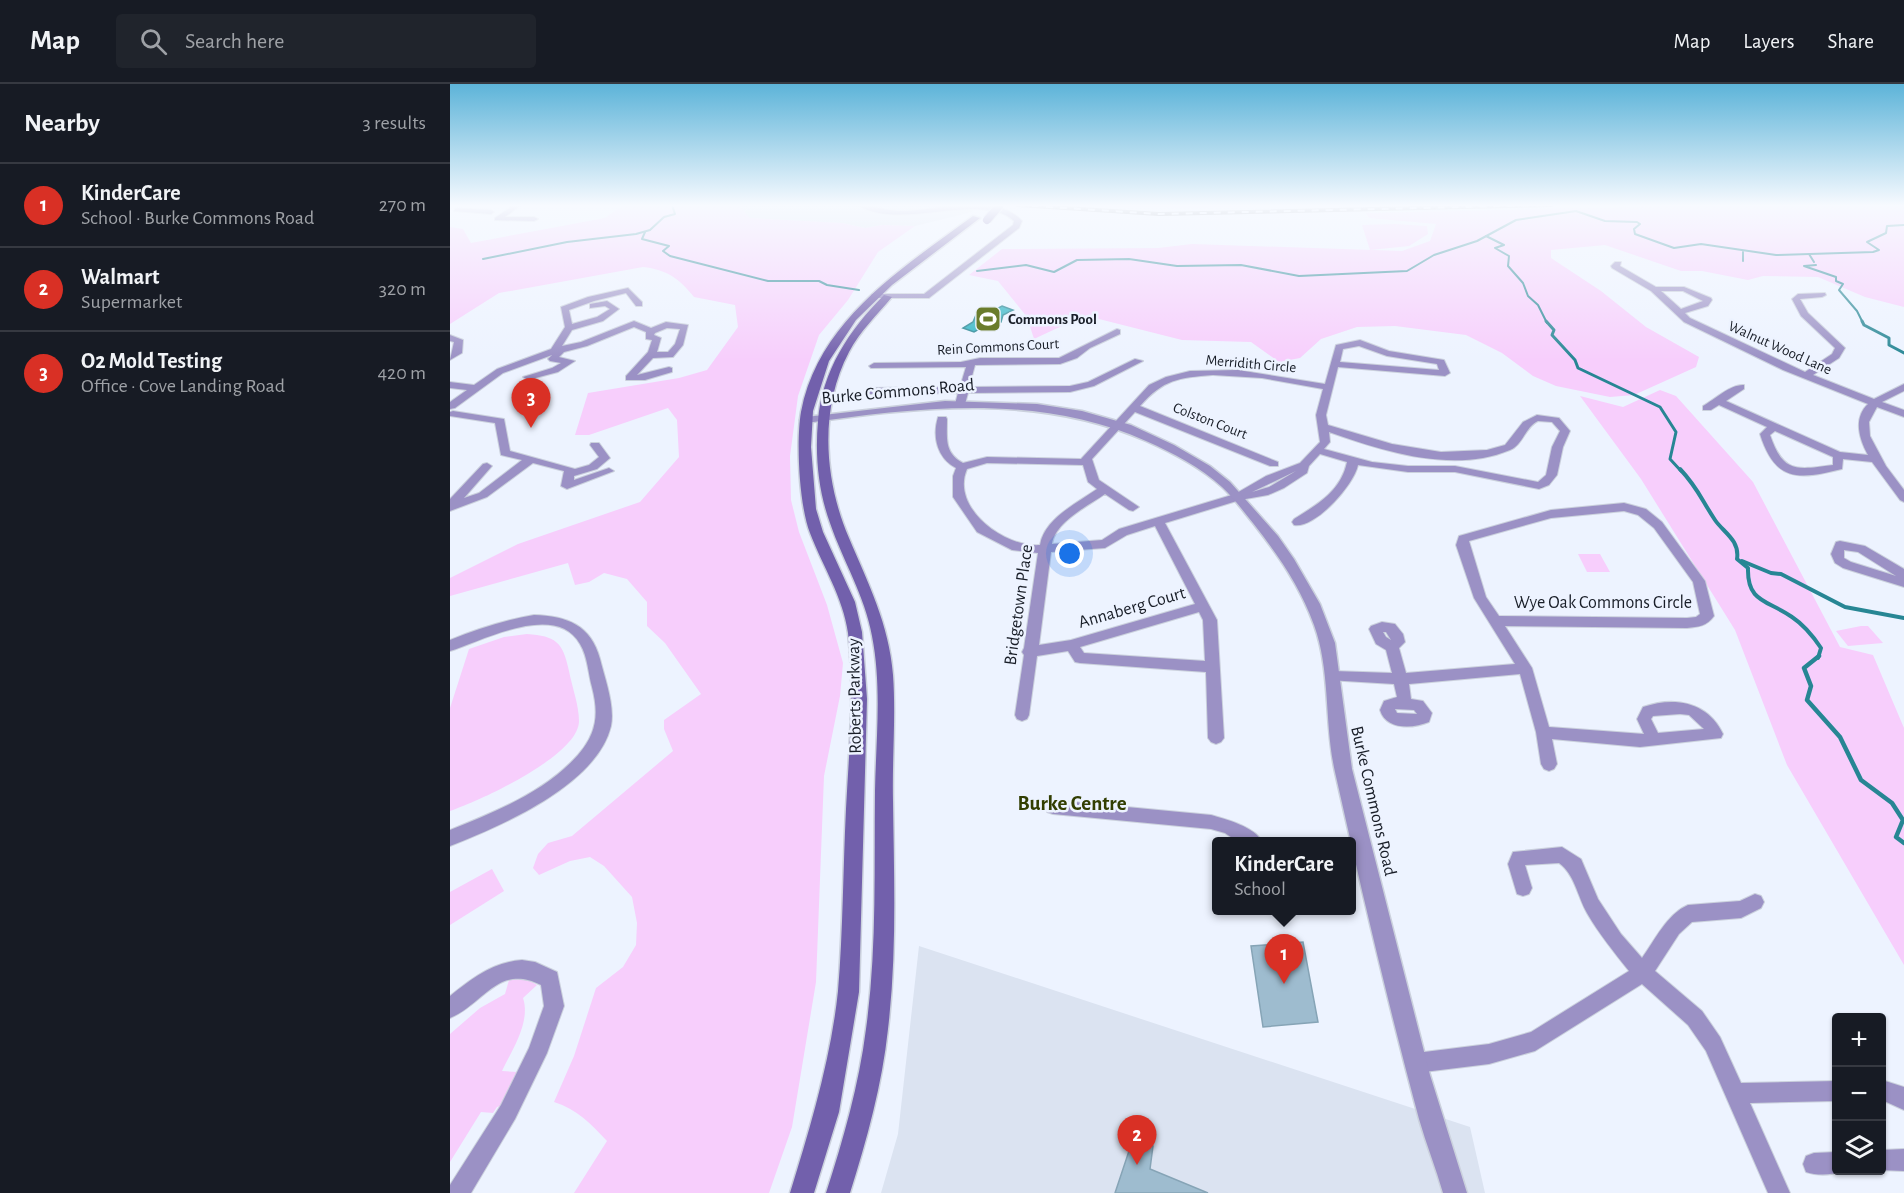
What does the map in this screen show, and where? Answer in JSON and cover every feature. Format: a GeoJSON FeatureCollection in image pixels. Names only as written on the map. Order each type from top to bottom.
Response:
{"type":"FeatureCollection","features":[{"type":"Feature","properties":{"kind":"main road","name":"Roberts Parkway"},"geometry":{"type":"LineString","coordinates":[[838,1193],[864,1100],[878,1016],[882,970],[884,680],[881,640],[875,611],[830,505],[815,418],[814,384],[824,361],[842,332],[875,296],[926,257]]}},
{"type":"Feature","properties":{"kind":"main road","name":"Roberts Parkway"},"geometry":{"type":"LineString","coordinates":[[802,1193],[827,1112],[842,1036],[849,981],[859,699],[859,664],[853,622],[848,602],[816,532],[810,509],[805,457],[815,418],[826,398],[839,360],[862,325],[888,297],[940,257]]}},
{"type":"Feature","properties":{"kind":"street"},"geometry":{"type":"LineString","coordinates":[[875,296],[914,297],[933,292],[977,257]]}},
{"type":"Feature","properties":{"kind":"street","name":"Walnut Wood Lane"},"geometry":{"type":"LineString","coordinates":[[1618,264],[1615,266],[1654,289],[1678,314],[1765,358],[1873,404],[1904,414]]}},
{"type":"Feature","properties":{"kind":"street"},"geometry":{"type":"LineString","coordinates":[[1654,289],[1684,289],[1708,300],[1706,304],[1678,314]]}},
{"type":"Feature","properties":{"kind":"street"},"geometry":{"type":"LineString","coordinates":[[556,352],[568,328],[564,309],[591,298],[628,290],[639,304]]}},
{"type":"Feature","properties":{"kind":"street"},"geometry":{"type":"LineString","coordinates":[[1806,376],[1836,356],[1840,348],[1804,314],[1796,299],[1798,296],[1822,295]]}},
{"type":"Feature","properties":{"kind":"street"},"geometry":{"type":"LineString","coordinates":[[566,316],[607,303],[615,309],[600,319],[568,328]]}},
{"type":"Feature","properties":{"kind":"street"},"geometry":{"type":"LineString","coordinates":[[451,410],[474,388],[500,371],[527,360],[538,363],[556,352],[584,344],[634,324],[651,331],[666,325],[685,327],[679,345],[670,355],[657,363],[642,363]]}},
{"type":"Feature","properties":{"kind":"street"},"geometry":{"type":"LineString","coordinates":[[651,331],[649,337],[657,338],[650,355],[629,378],[645,378],[669,370]]}},
{"type":"Feature","properties":{"kind":"street","name":"Rein Commons Court"},"geometry":{"type":"LineString","coordinates":[[874,366],[970,364],[980,361],[1060,361],[1074,356],[1087,346],[1117,332]]}},
{"type":"Feature","properties":{"kind":"street"},"geometry":{"type":"LineString","coordinates":[[450,338],[459,340],[457,353],[450,357]]}},
{"type":"Feature","properties":{"kind":"street"},"geometry":{"type":"LineString","coordinates":[[962,467],[958,476],[959,497],[981,529],[1016,547],[1043,549],[1105,544],[1123,532],[1239,496],[1252,497],[1274,489],[1303,471],[1304,465],[1320,451],[1326,438],[1321,415],[1327,387],[1339,347],[1360,343],[1394,355],[1441,362],[1444,373],[1334,364]]}},
{"type":"Feature","properties":{"kind":"street"},"geometry":{"type":"LineString","coordinates":[[528,377],[555,370],[570,361],[556,352]]}},
{"type":"Feature","properties":{"kind":"street"},"geometry":{"type":"LineString","coordinates":[[650,355],[670,355]]}},
{"type":"Feature","properties":{"kind":"street"},"geometry":{"type":"LineString","coordinates":[[869,391],[962,397],[1076,388],[1138,361]]}},
{"type":"Feature","properties":{"kind":"street"},"geometry":{"type":"LineString","coordinates":[[962,397],[970,364]]}},
{"type":"Feature","properties":{"kind":"street","name":"Merridith Circle"},"geometry":{"type":"LineString","coordinates":[[1119,423],[1152,387],[1162,381],[1195,375],[1237,374],[1327,387]]}},
{"type":"Feature","properties":{"kind":"street"},"geometry":{"type":"LineString","coordinates":[[450,385],[474,388]]}},
{"type":"Feature","properties":{"kind":"street"},"geometry":{"type":"LineString","coordinates":[[1707,408],[1741,387]]}},
{"type":"Feature","properties":{"kind":"street"},"geometry":{"type":"LineString","coordinates":[[1904,387],[1873,404],[1865,415],[1862,425],[1864,440],[1904,498]]}},
{"type":"Feature","properties":{"kind":"street","name":"Burke Commons Road"},"geometry":{"type":"LineString","coordinates":[[815,418],[962,397],[1051,409],[1119,423],[1198,462],[1220,478],[1239,496],[1277,544],[1303,586],[1323,628],[1333,675],[1339,755],[1354,837]]}},
{"type":"Feature","properties":{"kind":"street"},"geometry":{"type":"LineString","coordinates":[[1718,401],[1838,455],[1875,459]]}},
{"type":"Feature","properties":{"kind":"street","name":"Colston Court"},"geometry":{"type":"LineString","coordinates":[[1135,408],[1274,464]]}},
{"type":"Feature","properties":{"kind":"street"},"geometry":{"type":"LineString","coordinates":[[451,410],[500,421],[505,453],[570,469],[567,486],[609,471]]}},
{"type":"Feature","properties":{"kind":"street"},"geometry":{"type":"LineString","coordinates":[[1320,451],[1353,461],[1391,468],[1455,469],[1539,486],[1551,479],[1555,471],[1557,448],[1564,428],[1549,418],[1531,420],[1523,425],[1509,447],[1474,455],[1396,449],[1324,427]]}},
{"type":"Feature","properties":{"kind":"street"},"geometry":{"type":"LineString","coordinates":[[942,419],[944,457],[962,467],[987,460],[1086,462]]}},
{"type":"Feature","properties":{"kind":"street"},"geometry":{"type":"LineString","coordinates":[[1086,462],[1092,452],[1119,423]]}},
{"type":"Feature","properties":{"kind":"street"},"geometry":{"type":"LineString","coordinates":[[1773,427],[1765,434],[1770,455],[1786,470],[1803,472],[1838,467],[1838,455]]}},
{"type":"Feature","properties":{"kind":"street"},"geometry":{"type":"LineString","coordinates":[[569,474],[592,466],[605,458],[595,445]]}},
{"type":"Feature","properties":{"kind":"street"},"geometry":{"type":"LineString","coordinates":[[450,506],[475,500],[531,459]]}},
{"type":"Feature","properties":{"kind":"street"},"geometry":{"type":"LineString","coordinates":[[1298,522],[1333,498],[1346,484],[1353,461]]}},
{"type":"Feature","properties":{"kind":"street"},"geometry":{"type":"LineString","coordinates":[[1086,462],[1094,482],[1132,507]]}},
{"type":"Feature","properties":{"kind":"street"},"geometry":{"type":"LineString","coordinates":[[450,506],[487,466]]}},
{"type":"Feature","properties":{"kind":"street","name":"Bridgetown Place"},"geometry":{"type":"LineString","coordinates":[[1022,715],[1043,549],[1047,536],[1060,520],[1103,490]]}},
{"type":"Feature","properties":{"kind":"street","name":"Wye Oak Commons Circle"},"geometry":{"type":"LineString","coordinates":[[1495,621],[1700,622],[1707,616],[1699,581],[1658,525],[1642,512],[1624,507],[1551,514],[1464,539],[1462,545],[1480,598],[1495,621],[1526,668],[1549,764]]}},
{"type":"Feature","properties":{"kind":"street"},"geometry":{"type":"LineString","coordinates":[[1158,521],[1191,588],[1210,620],[1210,667],[1216,738]]}},
{"type":"Feature","properties":{"kind":"street"},"geometry":{"type":"LineString","coordinates":[[1904,575],[1854,546],[1840,545],[1838,549],[1839,560],[1847,565],[1904,584]]}},
{"type":"Feature","properties":{"kind":"street","name":"Annaberg Court"},"geometry":{"type":"LineString","coordinates":[[1029,652],[1071,645],[1203,606]]}},
{"type":"Feature","properties":{"kind":"street"},"geometry":{"type":"LineString","coordinates":[[450,646],[481,632],[510,624],[540,620],[563,623],[579,632],[590,648],[606,718],[597,741],[572,771],[537,797],[450,838]]}},
{"type":"Feature","properties":{"kind":"street","name":"Annaberg Court"},"geometry":{"type":"LineString","coordinates":[[1071,645],[1080,658],[1210,667]]}},
{"type":"Feature","properties":{"kind":"street"},"geometry":{"type":"LineString","coordinates":[[1392,646],[1405,704]]}},
{"type":"Feature","properties":{"kind":"street"},"geometry":{"type":"LineString","coordinates":[[1333,675],[1399,679],[1526,668]]}},
{"type":"Feature","properties":{"kind":"street"},"geometry":{"type":"LineString","coordinates":[[1543,732],[1619,740],[1654,740]]}},
{"type":"Feature","properties":{"kind":"street"},"geometry":{"type":"LineString","coordinates":[[1053,807],[1211,822],[1229,827],[1246,837]]}},
{"type":"Feature","properties":{"kind":"street","name":"Burke Commons Road"},"geometry":{"type":"LineString","coordinates":[[1356,845],[1416,1063],[1455,1193]]}},
{"type":"Feature","properties":{"kind":"street"},"geometry":{"type":"LineString","coordinates":[[1523,888],[1516,864],[1519,858],[1562,855],[1575,865],[1592,905],[1615,940],[1643,972],[1695,1018],[1713,1044],[1779,1193]]}},
{"type":"Feature","properties":{"kind":"street"},"geometry":{"type":"LineString","coordinates":[[1416,1063],[1524,1047],[1643,972],[1673,928],[1688,914],[1741,909],[1755,902]]}},
{"type":"Feature","properties":{"kind":"street"},"geometry":{"type":"LineString","coordinates":[[450,1008],[483,982],[510,969],[534,969],[550,979],[554,1006],[537,1053],[507,1112],[458,1193]]}},
{"type":"Feature","properties":{"kind":"street"},"geometry":{"type":"LineString","coordinates":[[1734,1093],[1832,1091]]}},
{"type":"Feature","properties":{"kind":"street"},"geometry":{"type":"LineString","coordinates":[[1886,1091],[1899,1095],[1904,1100]]}},
{"type":"Feature","properties":{"kind":"street"},"geometry":{"type":"LineString","coordinates":[[1886,1161],[1904,1160]]}},
{"type":"Feature","properties":{"kind":"street"},"geometry":{"type":"LineString","coordinates":[[1814,1164],[1832,1163]]}},
{"type":"Feature","properties":{"kind":"shaded area"},"geometry":{"type":"Polygon","coordinates":[[[450,257],[875,257],[848,300],[819,335],[798,396],[790,456],[791,500],[799,532],[827,605],[843,663],[840,696],[824,776],[816,982],[792,1127],[769,1193],[574,1193],[607,1141],[577,1113],[554,1102],[574,1056],[596,988],[623,967],[636,945],[637,923],[632,897],[604,866],[590,857],[570,861],[539,875],[533,868],[538,854],[548,843],[572,836],[673,751],[664,729],[664,720],[701,694],[665,643],[647,626],[647,602],[627,579],[604,573],[589,582],[575,585],[568,563],[450,596],[450,578],[518,544],[640,502],[679,457],[677,420],[668,408],[589,435],[575,435],[588,393],[679,378],[707,370],[738,327],[735,305],[694,297],[672,276],[659,270],[643,267],[499,293],[450,324],[450,257]]]}},
{"type":"Feature","properties":{"kind":"shaded area"},"geometry":{"type":"Polygon","coordinates":[[[992,257],[1551,257],[1601,291],[1646,327],[1699,357],[1696,367],[1634,395],[1610,397],[1556,386],[1533,376],[1502,353],[1466,335],[1395,326],[1357,327],[1321,339],[1300,358],[1279,362],[1251,342],[1182,340],[1099,319],[1073,322],[1034,339],[1027,317],[998,281],[969,275],[992,257]]]}},
{"type":"Feature","properties":{"kind":"shaded area"},"geometry":{"type":"Polygon","coordinates":[[[1639,257],[1904,257],[1904,307],[1865,297],[1818,277],[1763,276],[1748,280],[1702,271],[1681,271],[1639,257]]]}},
{"type":"Feature","properties":{"kind":"shaded area"},"geometry":{"type":"Polygon","coordinates":[[[1660,390],[1676,396],[1753,482],[1840,647],[1873,655],[1904,728],[1904,965],[1787,765],[1735,630],[1641,479],[1580,396],[1623,407],[1660,390]]]}},
{"type":"Feature","properties":{"kind":"shaded area"},"geometry":{"type":"Polygon","coordinates":[[[1578,554],[1600,554],[1610,572],[1587,572],[1578,554]]]}},
{"type":"Feature","properties":{"kind":"shaded area"},"geometry":{"type":"Polygon","coordinates":[[[1868,626],[1883,643],[1848,646],[1836,631],[1868,626]]]}},
{"type":"Feature","properties":{"kind":"shaded area"},"geometry":{"type":"Polygon","coordinates":[[[527,634],[557,642],[564,653],[579,715],[575,735],[546,762],[525,775],[482,798],[450,811],[450,708],[469,649],[504,637],[527,634]]]}},
{"type":"Feature","properties":{"kind":"shaded area"},"geometry":{"type":"Polygon","coordinates":[[[492,869],[504,891],[450,925],[450,892],[492,869]]]}},
{"type":"Feature","properties":{"kind":"shaded area"},"geometry":{"type":"Polygon","coordinates":[[[919,946],[1470,1127],[1485,1193],[881,1193],[898,1134],[919,946]]]}},
{"type":"Feature","properties":{"kind":"shaded area"},"geometry":{"type":"Polygon","coordinates":[[[527,979],[537,985],[523,998],[525,1007],[523,1026],[502,1071],[518,1072],[501,1106],[497,1107],[493,1113],[481,1112],[450,1162],[450,1034],[480,1008],[505,994],[509,980],[527,979]]]}},
{"type":"Feature","properties":{"kind":"water","name":"Commons Pool"},"geometry":{"type":"Polygon","coordinates":[[[1002,306],[1013,310],[1003,315],[1001,322],[992,322],[974,332],[963,328],[973,322],[976,315],[985,315],[1002,306]]]}},
{"type":"Feature","properties":{"kind":"building"},"geometry":{"type":"Polygon","coordinates":[[[1303,942],[1318,1022],[1263,1027],[1251,946],[1303,942]]]}},
{"type":"Feature","properties":{"kind":"building"},"geometry":{"type":"Polygon","coordinates":[[[1133,1139],[1153,1146],[1150,1169],[1208,1193],[1115,1193],[1133,1139]]]}},
{"type":"Feature","properties":{"kind":"waterway"},"geometry":{"type":"LineString","coordinates":[[483,259],[494,257]]}},
{"type":"Feature","properties":{"kind":"waterway"},"geometry":{"type":"LineString","coordinates":[[673,257],[768,281],[819,281],[827,285],[859,290]]}},
{"type":"Feature","properties":{"kind":"waterway"},"geometry":{"type":"LineString","coordinates":[[977,271],[1026,265],[1054,272],[1077,260],[1129,259],[1177,266],[1241,265],[1299,276],[1407,271],[1431,257]]}},
{"type":"Feature","properties":{"kind":"waterway"},"geometry":{"type":"LineString","coordinates":[[1509,257],[1508,266],[1523,283],[1528,296],[1538,305],[1546,321]]}},
{"type":"Feature","properties":{"kind":"waterway"},"geometry":{"type":"LineString","coordinates":[[1743,257],[1743,261]]}},
{"type":"Feature","properties":{"kind":"waterway"},"geometry":{"type":"LineString","coordinates":[[1811,257],[1814,262]]}},
{"type":"Feature","properties":{"kind":"waterway"},"geometry":{"type":"LineString","coordinates":[[1816,265],[1804,266],[1836,277],[1836,281],[1843,284],[1839,290],[1857,311],[1864,325],[1889,338],[1889,345],[1904,353]]}},
{"type":"Feature","properties":{"kind":"waterway"},"geometry":{"type":"LineString","coordinates":[[1546,321],[1554,330],[1552,335],[1575,360],[1578,368],[1660,407],[1676,432],[1670,459],[1681,471]]}},
{"type":"Feature","properties":{"kind":"waterway"},"geometry":{"type":"LineString","coordinates":[[1680,469],[1715,520],[1733,541],[1737,559],[1748,568],[1751,588],[1755,594],[1804,627],[1821,648],[1818,656]]}},
{"type":"Feature","properties":{"kind":"waterway"},"geometry":{"type":"LineString","coordinates":[[1742,561],[1771,573],[1781,574],[1845,607],[1904,618]]}},
{"type":"Feature","properties":{"kind":"waterway"},"geometry":{"type":"LineString","coordinates":[[1818,656],[1804,668],[1811,686],[1807,700],[1840,737],[1861,780],[1892,803],[1903,820],[1896,837],[1904,843]]}},
{"type":"Feature","properties":{"kind":"place","name":"Commons Pool"},"geometry":{"type":"Point","coordinates":[988,319]}},
{"type":"Feature","properties":{"kind":"place","name":"O2 Mold Testing"},"geometry":{"type":"Point","coordinates":[531,428]}},
{"type":"Feature","properties":{"kind":"place","name":"KinderCare"},"geometry":{"type":"Point","coordinates":[1284,984]}},
{"type":"Feature","properties":{"kind":"place","name":"Walmart"},"geometry":{"type":"Point","coordinates":[1137,1165]}},
{"type":"Feature","properties":{"kind":"district","name":"Burke Centre"},"geometry":{"type":"Point","coordinates":[1072,803]}}]}
